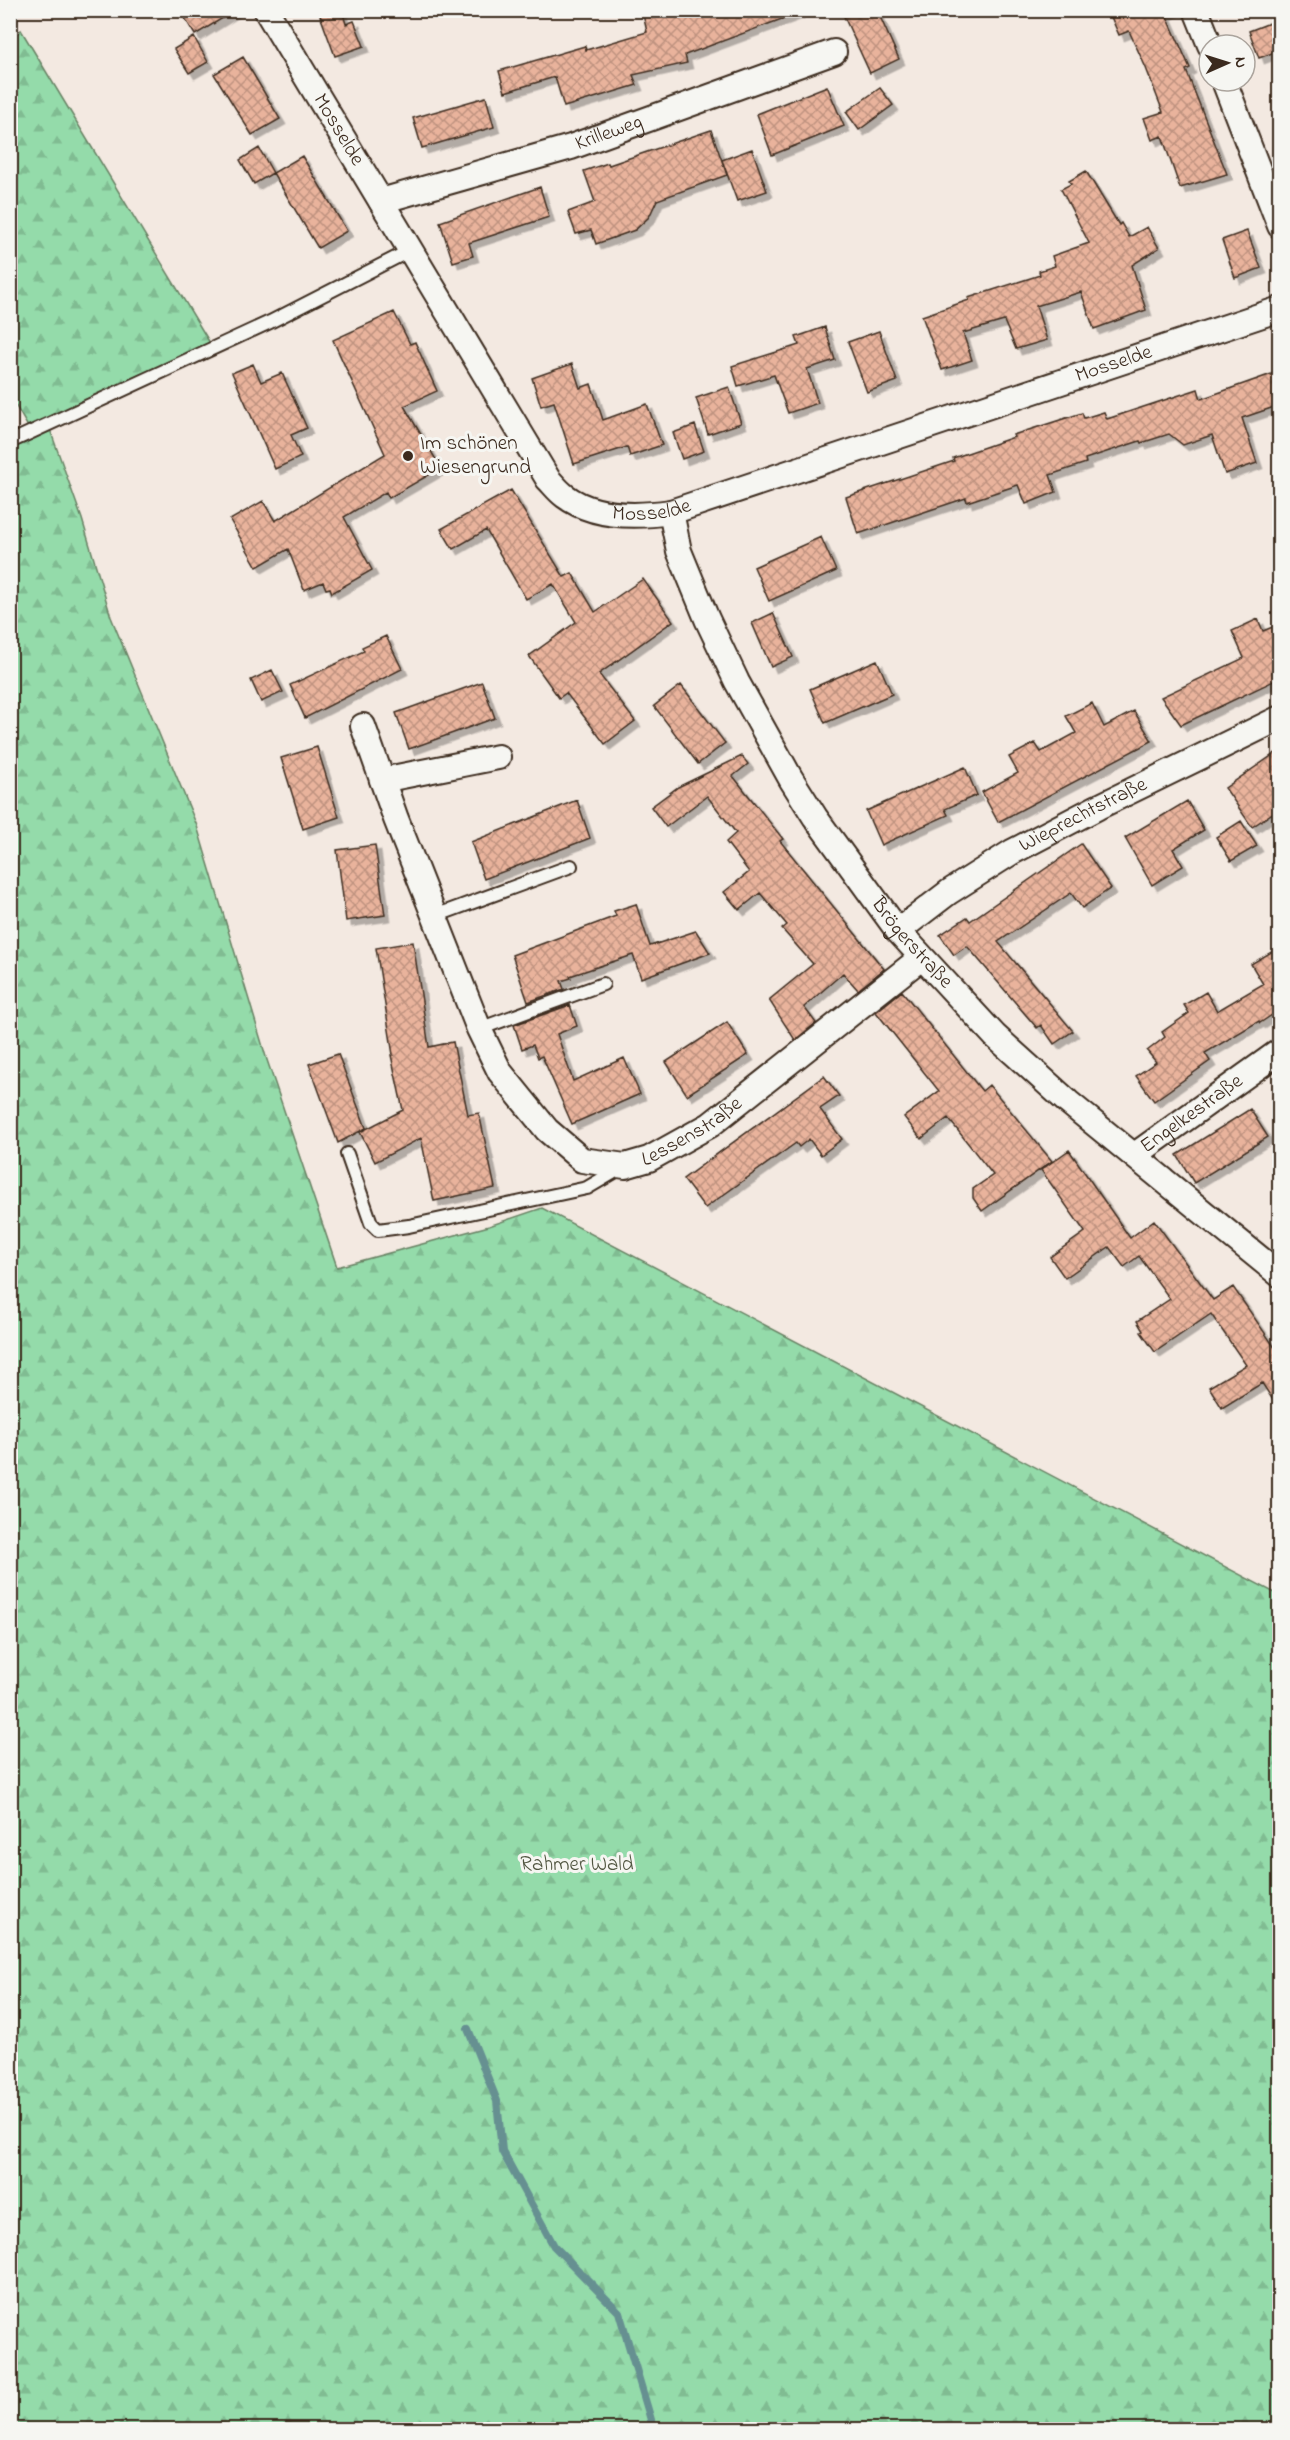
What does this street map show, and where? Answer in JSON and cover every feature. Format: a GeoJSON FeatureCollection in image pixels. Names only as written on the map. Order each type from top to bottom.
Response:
{"type":"FeatureCollection","features":[{"type":"Feature","properties":{"kind":"street","name":"Mosselde"},"geometry":{"type":"LineString","coordinates":[[266,10],[381,201],[409,252],[548,479],[564,496],[582,506],[599,511],[650,515],[671,512],[1280,309]]}},
{"type":"Feature","properties":{"kind":"street"},"geometry":{"type":"LineString","coordinates":[[1197,10],[1206,33]]}},
{"type":"Feature","properties":{"kind":"street","name":"Krilleweg"},"geometry":{"type":"LineString","coordinates":[[381,201],[571,147],[834,52]]}},
{"type":"Feature","properties":{"kind":"street"},"geometry":{"type":"LineString","coordinates":[[1229,93],[1280,226]]}},
{"type":"Feature","properties":{"kind":"street","name":"Brögerstraße"},"geometry":{"type":"LineString","coordinates":[[671,512],[679,551],[707,619],[757,719],[815,817],[898,931],[995,1036],[1068,1102],[1280,1275]]}},
{"type":"Feature","properties":{"kind":"street","name":"Wieprechtstraße"},"geometry":{"type":"LineString","coordinates":[[898,931],[949,892],[1012,852],[1280,718]]}},
{"type":"Feature","properties":{"kind":"street","name":"Lessenstraße"},"geometry":{"type":"LineString","coordinates":[[363,726],[479,1029],[500,1072],[547,1130],[582,1160],[625,1166],[649,1159],[710,1125],[921,958]]}},
{"type":"Feature","properties":{"kind":"street"},"geometry":{"type":"LineString","coordinates":[[382,780],[498,757]]}},
{"type":"Feature","properties":{"kind":"street","name":"Engelkestraße"},"geometry":{"type":"LineString","coordinates":[[1135,1155],[1280,1051]]}},
{"type":"Feature","properties":{"kind":"lane"},"geometry":{"type":"LineString","coordinates":[[10,442],[270,322],[409,252]]}},
{"type":"Feature","properties":{"kind":"lane"},"geometry":{"type":"LineString","coordinates":[[435,916],[571,866]]}},
{"type":"Feature","properties":{"kind":"lane"},"geometry":{"type":"LineString","coordinates":[[479,1029],[603,984]]}},
{"type":"Feature","properties":{"kind":"lane"},"geometry":{"type":"LineString","coordinates":[[347,1154],[371,1223],[378,1230],[409,1226],[587,1188],[625,1166]]}},
{"type":"Feature","properties":{"kind":"green space","name":"Rahmer Wald"},"geometry":{"type":"Polygon","coordinates":[[[21,30],[213,348],[48,424],[82,519],[111,617],[197,826],[266,1057],[337,1267],[489,1226],[542,1208],[1279,1595],[1279,2429],[11,2429],[10,442],[31,432],[10,396],[10,40],[21,30]]]}},
{"type":"Feature","properties":{"kind":"building"},"geometry":{"type":"Polygon","coordinates":[[[180,10],[236,10],[195,35],[180,10]]]}},
{"type":"Feature","properties":{"kind":"building"},"geometry":{"type":"Polygon","coordinates":[[[318,10],[342,10],[346,24],[354,21],[364,46],[335,56],[318,10]]]}},
{"type":"Feature","properties":{"kind":"building"},"geometry":{"type":"Polygon","coordinates":[[[642,10],[798,10],[798,13],[685,55],[687,63],[633,75],[637,85],[564,107],[555,77],[505,92],[499,71],[585,46],[586,50],[647,32],[642,10]]]}},
{"type":"Feature","properties":{"kind":"building"},"geometry":{"type":"Polygon","coordinates":[[[841,10],[877,10],[899,59],[870,73],[841,10]]]}},
{"type":"Feature","properties":{"kind":"building"},"geometry":{"type":"Polygon","coordinates":[[[1108,10],[1174,10],[1166,14],[1190,68],[1186,70],[1227,174],[1180,188],[1162,136],[1152,140],[1144,118],[1163,112],[1146,68],[1129,31],[1119,35],[1108,10]]]}},
{"type":"Feature","properties":{"kind":"building"},"geometry":{"type":"Polygon","coordinates":[[[1280,19],[1280,50],[1259,58],[1257,33],[1249,31],[1280,19]]]}},
{"type":"Feature","properties":{"kind":"building"},"geometry":{"type":"Polygon","coordinates":[[[194,37],[208,62],[189,73],[174,49],[194,37]]]}},
{"type":"Feature","properties":{"kind":"building"},"geometry":{"type":"Polygon","coordinates":[[[243,57],[280,119],[252,135],[214,74],[243,57]]]}},
{"type":"Feature","properties":{"kind":"building"},"geometry":{"type":"Polygon","coordinates":[[[827,86],[844,126],[772,155],[757,114],[827,86]]]}},
{"type":"Feature","properties":{"kind":"building"},"geometry":{"type":"Polygon","coordinates":[[[880,88],[893,105],[859,130],[846,112],[880,88]]]}},
{"type":"Feature","properties":{"kind":"building"},"geometry":{"type":"Polygon","coordinates":[[[486,97],[494,127],[422,148],[413,118],[486,97]]]}},
{"type":"Feature","properties":{"kind":"building"},"geometry":{"type":"Polygon","coordinates":[[[711,130],[727,175],[657,200],[649,217],[635,230],[596,244],[591,230],[576,234],[568,212],[595,202],[584,171],[608,163],[609,165],[711,130]]]}},
{"type":"Feature","properties":{"kind":"building"},"geometry":{"type":"Polygon","coordinates":[[[259,148],[273,173],[254,184],[240,160],[259,148]]]}},
{"type":"Feature","properties":{"kind":"building"},"geometry":{"type":"Polygon","coordinates":[[[752,149],[767,191],[737,201],[722,160],[752,149]]]}},
{"type":"Feature","properties":{"kind":"building"},"geometry":{"type":"Polygon","coordinates":[[[302,156],[347,231],[318,248],[273,173],[302,156]]]}},
{"type":"Feature","properties":{"kind":"building"},"geometry":{"type":"Polygon","coordinates":[[[1086,171],[1119,225],[1121,223],[1129,237],[1147,227],[1159,248],[1132,265],[1146,310],[1094,329],[1081,292],[1036,306],[1047,340],[1016,349],[1004,321],[963,333],[972,360],[942,370],[922,316],[969,300],[968,298],[1040,275],[1039,271],[1055,266],[1052,256],[1089,243],[1061,189],[1071,184],[1069,181],[1086,171]]]}},
{"type":"Feature","properties":{"kind":"building"},"geometry":{"type":"Polygon","coordinates":[[[540,187],[549,217],[469,243],[473,256],[453,262],[440,222],[540,187]]]}},
{"type":"Feature","properties":{"kind":"building"},"geometry":{"type":"Polygon","coordinates":[[[1247,231],[1261,268],[1235,278],[1222,240],[1247,231]]]}},
{"type":"Feature","properties":{"kind":"building"},"geometry":{"type":"Polygon","coordinates":[[[394,312],[410,344],[415,342],[437,391],[404,406],[441,468],[389,498],[386,492],[344,517],[372,570],[332,593],[330,588],[326,589],[323,582],[304,590],[288,549],[257,567],[230,520],[263,501],[275,521],[385,454],[333,340],[394,312]]]}},
{"type":"Feature","properties":{"kind":"building"},"geometry":{"type":"Polygon","coordinates":[[[825,327],[835,360],[807,369],[818,403],[788,413],[774,375],[738,386],[732,366],[799,345],[796,337],[825,327]]]}},
{"type":"Feature","properties":{"kind":"building"},"geometry":{"type":"Polygon","coordinates":[[[879,331],[897,381],[867,392],[848,342],[879,331]]]}},
{"type":"Feature","properties":{"kind":"building"},"geometry":{"type":"Polygon","coordinates":[[[253,364],[261,382],[282,373],[307,428],[291,435],[301,457],[275,469],[232,373],[253,364]]]}},
{"type":"Feature","properties":{"kind":"building"},"geometry":{"type":"Polygon","coordinates":[[[572,364],[580,388],[591,384],[603,420],[647,404],[662,445],[630,456],[627,447],[574,464],[554,402],[541,406],[532,378],[572,364]]]}},
{"type":"Feature","properties":{"kind":"building"},"geometry":{"type":"Polygon","coordinates":[[[1280,371],[1280,405],[1242,418],[1257,463],[1225,474],[1212,435],[1183,445],[1169,434],[1085,459],[1086,463],[1050,475],[1056,492],[1026,504],[1018,485],[967,502],[966,498],[858,534],[846,497],[954,461],[953,458],[1014,437],[1013,435],[1082,413],[1084,418],[1104,412],[1107,419],[1198,389],[1201,399],[1280,371]]]}},
{"type":"Feature","properties":{"kind":"building"},"geometry":{"type":"Polygon","coordinates":[[[729,387],[741,423],[708,434],[696,398],[729,387]]]}},
{"type":"Feature","properties":{"kind":"building"},"geometry":{"type":"Polygon","coordinates":[[[695,425],[704,451],[682,459],[673,433],[695,425]]]}},
{"type":"Feature","properties":{"kind":"building"},"geometry":{"type":"Polygon","coordinates":[[[511,490],[564,577],[572,573],[595,612],[643,579],[673,621],[599,674],[635,721],[605,744],[566,693],[559,698],[529,656],[576,622],[553,584],[526,599],[486,530],[453,549],[441,529],[511,490]]]}},
{"type":"Feature","properties":{"kind":"building"},"geometry":{"type":"Polygon","coordinates":[[[821,537],[836,571],[769,601],[754,567],[821,537]]]}},
{"type":"Feature","properties":{"kind":"building"},"geometry":{"type":"Polygon","coordinates":[[[773,613],[793,657],[771,667],[752,623],[773,613]]]}},
{"type":"Feature","properties":{"kind":"building"},"geometry":{"type":"Polygon","coordinates":[[[1258,619],[1263,631],[1280,624],[1280,678],[1181,725],[1161,697],[1244,658],[1232,631],[1258,619]]]}},
{"type":"Feature","properties":{"kind":"building"},"geometry":{"type":"Polygon","coordinates":[[[386,636],[402,669],[305,718],[290,685],[364,651],[362,647],[386,636]]]}},
{"type":"Feature","properties":{"kind":"building"},"geometry":{"type":"Polygon","coordinates":[[[877,660],[892,694],[825,723],[810,689],[877,660]]]}},
{"type":"Feature","properties":{"kind":"building"},"geometry":{"type":"Polygon","coordinates":[[[272,670],[283,692],[261,702],[251,680],[272,670]]]}},
{"type":"Feature","properties":{"kind":"building"},"geometry":{"type":"Polygon","coordinates":[[[482,682],[495,718],[409,749],[396,713],[482,682]]]}},
{"type":"Feature","properties":{"kind":"building"},"geometry":{"type":"Polygon","coordinates":[[[681,685],[725,743],[698,764],[654,706],[681,685]]]}},
{"type":"Feature","properties":{"kind":"building"},"geometry":{"type":"Polygon","coordinates":[[[1092,703],[1104,727],[1134,711],[1152,741],[998,822],[982,792],[1018,773],[1009,757],[1035,743],[1041,752],[1076,733],[1066,716],[1092,703]]]}},
{"type":"Feature","properties":{"kind":"building"},"geometry":{"type":"Polygon","coordinates":[[[317,747],[339,817],[303,829],[281,758],[317,747]]]}},
{"type":"Feature","properties":{"kind":"building"},"geometry":{"type":"Polygon","coordinates":[[[1280,750],[1280,808],[1252,827],[1225,788],[1280,750]]]}},
{"type":"Feature","properties":{"kind":"building"},"geometry":{"type":"Polygon","coordinates":[[[742,756],[748,764],[733,776],[783,839],[780,841],[884,969],[858,990],[843,973],[804,1007],[816,1023],[795,1040],[769,1000],[813,964],[782,929],[787,925],[760,893],[739,910],[724,892],[749,872],[726,842],[736,833],[707,796],[666,827],[651,807],[678,787],[742,756]]]}},
{"type":"Feature","properties":{"kind":"building"},"geometry":{"type":"Polygon","coordinates":[[[965,767],[977,795],[945,809],[948,815],[881,845],[866,811],[965,767]]]}},
{"type":"Feature","properties":{"kind":"building"},"geometry":{"type":"Polygon","coordinates":[[[577,800],[590,838],[484,879],[471,842],[577,800]]]}},
{"type":"Feature","properties":{"kind":"building"},"geometry":{"type":"Polygon","coordinates":[[[1187,801],[1204,830],[1173,849],[1183,866],[1152,885],[1125,838],[1187,801]]]}},
{"type":"Feature","properties":{"kind":"building"},"geometry":{"type":"Polygon","coordinates":[[[1241,821],[1257,846],[1231,861],[1216,837],[1241,821]]]}},
{"type":"Feature","properties":{"kind":"building"},"geometry":{"type":"Polygon","coordinates":[[[1081,844],[1111,888],[1082,908],[1071,893],[998,942],[1073,1031],[1054,1044],[1041,1025],[1037,1028],[967,946],[954,955],[940,935],[967,917],[970,921],[1081,844]]]}},
{"type":"Feature","properties":{"kind":"building"},"geometry":{"type":"Polygon","coordinates":[[[375,845],[385,915],[346,921],[337,850],[375,845]]]}},
{"type":"Feature","properties":{"kind":"building"},"geometry":{"type":"Polygon","coordinates":[[[636,904],[650,946],[696,931],[710,953],[641,978],[633,955],[570,976],[571,978],[561,981],[564,989],[528,1002],[512,955],[616,916],[614,911],[636,904]]]}},
{"type":"Feature","properties":{"kind":"building"},"geometry":{"type":"Polygon","coordinates":[[[413,942],[429,1047],[453,1042],[468,1115],[479,1113],[495,1188],[434,1201],[421,1138],[375,1162],[360,1132],[403,1110],[391,1055],[393,1055],[376,948],[413,942]]]}},
{"type":"Feature","properties":{"kind":"building"},"geometry":{"type":"Polygon","coordinates":[[[1280,947],[1280,1013],[1278,1011],[1260,1023],[1259,1021],[1205,1053],[1210,1061],[1154,1101],[1136,1076],[1156,1062],[1147,1051],[1165,1037],[1162,1032],[1189,1013],[1184,1005],[1206,992],[1217,1011],[1263,984],[1251,964],[1280,947]]]}},
{"type":"Feature","properties":{"kind":"building"},"geometry":{"type":"Polygon","coordinates":[[[902,991],[982,1091],[989,1085],[1052,1161],[982,1211],[973,1198],[973,1189],[993,1175],[948,1118],[921,1139],[904,1117],[939,1091],[876,1012],[902,991]]]}},
{"type":"Feature","properties":{"kind":"building"},"geometry":{"type":"Polygon","coordinates":[[[570,1005],[577,1026],[557,1034],[573,1081],[624,1058],[640,1094],[572,1124],[542,1056],[538,1058],[533,1045],[522,1049],[514,1025],[570,1005]]]}},
{"type":"Feature","properties":{"kind":"building"},"geometry":{"type":"Polygon","coordinates":[[[727,1022],[748,1055],[687,1095],[666,1062],[727,1022]]]}},
{"type":"Feature","properties":{"kind":"building"},"geometry":{"type":"Polygon","coordinates":[[[338,1054],[366,1128],[338,1143],[309,1064],[338,1054]]]}},
{"type":"Feature","properties":{"kind":"building"},"geometry":{"type":"Polygon","coordinates":[[[824,1076],[839,1096],[820,1109],[842,1139],[821,1155],[809,1139],[799,1147],[796,1143],[705,1208],[683,1179],[824,1076]]]}},
{"type":"Feature","properties":{"kind":"building"},"geometry":{"type":"Polygon","coordinates":[[[1250,1109],[1268,1137],[1194,1183],[1177,1155],[1250,1109]]]}},
{"type":"Feature","properties":{"kind":"building"},"geometry":{"type":"Polygon","coordinates":[[[1069,1150],[1130,1238],[1154,1220],[1213,1300],[1233,1287],[1280,1355],[1280,1411],[1262,1383],[1222,1408],[1209,1387],[1246,1365],[1211,1314],[1155,1352],[1141,1332],[1143,1331],[1137,1321],[1170,1299],[1139,1256],[1124,1267],[1109,1247],[1065,1278],[1050,1257],[1085,1232],[1041,1170],[1069,1150]]]}},
{"type":"Feature","properties":{"kind":"waterway"},"geometry":{"type":"LineString","coordinates":[[468,2029],[497,2101],[502,2151],[554,2246],[619,2312],[654,2430]]}},
{"type":"Feature","properties":{"kind":"place","name":"Im schönen Wiesengrund"},"geometry":{"type":"Point","coordinates":[408,456]}}]}
